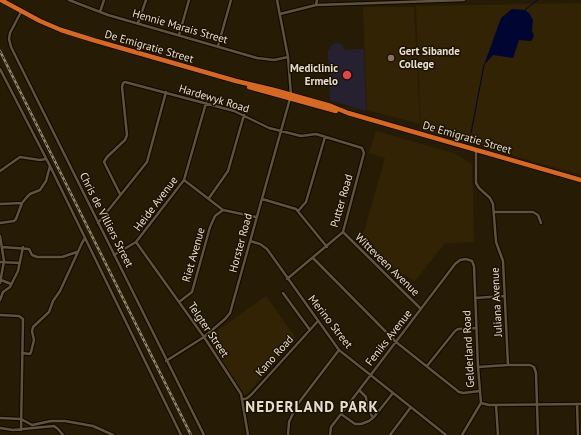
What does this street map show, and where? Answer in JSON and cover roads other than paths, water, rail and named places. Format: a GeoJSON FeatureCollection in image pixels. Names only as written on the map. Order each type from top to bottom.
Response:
{"type":"FeatureCollection","features":[{"type":"Feature","properties":{"kind":"highway","name":"De Emigratie Street"},"geometry":{"type":"LineString","coordinates":[[1,0],[81,36],[581,180]]}},
{"type":"Feature","properties":{"kind":"highway","name":"De Emigratie Street"},"geometry":{"type":"LineString","coordinates":[[5,0],[22,10]]}},
{"type":"Feature","properties":{"kind":"street","name":"Hennie Marais Street"},"geometry":{"type":"LineString","coordinates":[[69,0],[100,12],[268,60],[288,57]]}},
{"type":"Feature","properties":{"kind":"street"},"geometry":{"type":"LineString","coordinates":[[100,12],[104,0]]}},
{"type":"Feature","properties":{"kind":"street"},"geometry":{"type":"LineString","coordinates":[[138,23],[146,0]]}},
{"type":"Feature","properties":{"kind":"street"},"geometry":{"type":"LineString","coordinates":[[179,35],[189,0]]}},
{"type":"Feature","properties":{"kind":"street"},"geometry":{"type":"LineString","coordinates":[[218,46],[231,0]]}},
{"type":"Feature","properties":{"kind":"street"},"geometry":{"type":"LineString","coordinates":[[277,0],[288,57],[290,97]]}},
{"type":"Feature","properties":{"kind":"street"},"geometry":{"type":"LineString","coordinates":[[316,5],[317,0]]}},
{"type":"Feature","properties":{"kind":"street"},"geometry":{"type":"LineString","coordinates":[[280,14],[316,5],[335,6],[367,1],[464,0]]}},
{"type":"Feature","properties":{"kind":"street","name":"Chris de Villiers Street"},"geometry":{"type":"LineString","coordinates":[[22,10],[10,33],[9,39],[11,47],[204,435]]}},
{"type":"Feature","properties":{"kind":"street"},"geometry":{"type":"LineString","coordinates":[[0,68],[50,166],[181,435]]}},
{"type":"Feature","properties":{"kind":"street","name":"Hardewyk Road"},"geometry":{"type":"LineString","coordinates":[[120,194],[104,162],[107,157],[125,140],[127,135],[122,87],[123,83],[125,82],[206,103],[244,115],[264,126],[281,131],[301,136],[315,134],[361,147],[364,151]]}},
{"type":"Feature","properties":{"kind":"street"},"geometry":{"type":"LineString","coordinates":[[98,223],[147,162],[166,92]]}},
{"type":"Feature","properties":{"kind":"street","name":"Horster Road"},"geometry":{"type":"LineString","coordinates":[[166,361],[204,336],[229,315],[290,97]]}},
{"type":"Feature","properties":{"kind":"street","name":"Heide Avenue"},"geometry":{"type":"LineString","coordinates":[[114,255],[136,242],[184,180],[206,103]]}},
{"type":"Feature","properties":{"kind":"street"},"geometry":{"type":"LineString","coordinates":[[209,198],[228,171],[244,115]]}},
{"type":"Feature","properties":{"kind":"street"},"geometry":{"type":"LineString","coordinates":[[298,211],[306,202],[325,137]]}},
{"type":"Feature","properties":{"kind":"street","name":"Juliana Avenue"},"geometry":{"type":"LineString","coordinates":[[476,150],[475,167],[477,185],[492,200],[495,212],[496,242],[503,264],[508,365]]}},
{"type":"Feature","properties":{"kind":"street","name":"Putter Road"},"geometry":{"type":"LineString","coordinates":[[288,279],[343,232],[364,151]]}},
{"type":"Feature","properties":{"kind":"street"},"geometry":{"type":"LineString","coordinates":[[0,171],[20,157],[40,160],[46,159]]}},
{"type":"Feature","properties":{"kind":"street"},"geometry":{"type":"LineString","coordinates":[[0,223],[14,221],[22,203],[30,194],[40,190],[46,181],[50,166]]}},
{"type":"Feature","properties":{"kind":"street"},"geometry":{"type":"LineString","coordinates":[[184,180],[223,210],[256,218]]}},
{"type":"Feature","properties":{"kind":"street"},"geometry":{"type":"LineString","coordinates":[[262,200],[293,208],[298,211],[327,246]]}},
{"type":"Feature","properties":{"kind":"street"},"geometry":{"type":"LineString","coordinates":[[0,204],[22,203]]}},
{"type":"Feature","properties":{"kind":"street","name":"Riet Avenue"},"geometry":{"type":"LineString","coordinates":[[179,302],[192,292],[210,227],[215,216],[223,210]]}},
{"type":"Feature","properties":{"kind":"street"},"geometry":{"type":"LineString","coordinates":[[495,212],[532,211],[537,214],[541,224]]}},
{"type":"Feature","properties":{"kind":"street","name":"Witteveen Avenue"},"geometry":{"type":"LineString","coordinates":[[343,232],[421,309]]}},
{"type":"Feature","properties":{"kind":"street"},"geometry":{"type":"LineString","coordinates":[[0,236],[4,262],[0,281],[11,284]]}},
{"type":"Feature","properties":{"kind":"street"},"geometry":{"type":"LineString","coordinates":[[22,353],[30,354],[32,352],[34,340],[32,331],[33,328],[49,312],[53,301],[60,291],[85,238]]}},
{"type":"Feature","properties":{"kind":"street","name":"Merino Street"},"geometry":{"type":"LineString","coordinates":[[250,241],[265,247],[339,350],[446,435]]}},
{"type":"Feature","properties":{"kind":"street","name":"Telgter Street"},"geometry":{"type":"LineString","coordinates":[[136,242],[204,336],[237,388],[243,399],[248,435]]}},
{"type":"Feature","properties":{"kind":"street"},"geometry":{"type":"LineString","coordinates":[[2,246],[30,249],[32,255],[37,257],[62,257],[78,252]]}},
{"type":"Feature","properties":{"kind":"street"},"geometry":{"type":"LineString","coordinates":[[0,300],[2,292],[8,289],[18,271],[23,248]]}},
{"type":"Feature","properties":{"kind":"street"},"geometry":{"type":"LineString","coordinates":[[313,258],[396,342],[460,392],[480,391]]}},
{"type":"Feature","properties":{"kind":"street","name":"Feniks Avenue"},"geometry":{"type":"LineString","coordinates":[[330,435],[331,427],[340,414],[456,263],[468,259]]}},
{"type":"Feature","properties":{"kind":"street","name":"Gelderland Road"},"geometry":{"type":"LineString","coordinates":[[462,435],[481,403],[476,328],[474,264],[468,259]]}},
{"type":"Feature","properties":{"kind":"street"},"geometry":{"type":"LineString","coordinates":[[0,262],[20,264]]}},
{"type":"Feature","properties":{"kind":"street"},"geometry":{"type":"LineString","coordinates":[[283,293],[310,330]]}},
{"type":"Feature","properties":{"kind":"street"},"geometry":{"type":"LineString","coordinates":[[475,298],[504,296]]}},
{"type":"Feature","properties":{"kind":"street"},"geometry":{"type":"LineString","coordinates":[[0,315],[17,315],[22,318],[21,430]]}},
{"type":"Feature","properties":{"kind":"street","name":"Kano Road"},"geometry":{"type":"LineString","coordinates":[[243,399],[246,399],[251,395],[318,321]]}},
{"type":"Feature","properties":{"kind":"street"},"geometry":{"type":"LineString","coordinates":[[427,366],[455,331],[458,329],[476,328]]}},
{"type":"Feature","properties":{"kind":"street"},"geometry":{"type":"LineString","coordinates":[[288,435],[289,422],[297,405],[339,350]]}},
{"type":"Feature","properties":{"kind":"street"},"geometry":{"type":"LineString","coordinates":[[478,367],[508,365],[530,365],[534,367],[536,372],[538,435]]}},
{"type":"Feature","properties":{"kind":"street"},"geometry":{"type":"LineString","coordinates":[[359,390],[366,397],[367,407],[373,418]]}},
{"type":"Feature","properties":{"kind":"street"},"geometry":{"type":"LineString","coordinates":[[340,414],[351,422],[357,424],[369,421],[393,393]]}},
{"type":"Feature","properties":{"kind":"street"},"geometry":{"type":"LineString","coordinates":[[481,403],[496,405],[581,404]]}},
{"type":"Feature","properties":{"kind":"street"},"geometry":{"type":"LineString","coordinates":[[577,404],[578,435]]}},
{"type":"Feature","properties":{"kind":"street"},"geometry":{"type":"LineString","coordinates":[[496,405],[498,435]]}},
{"type":"Feature","properties":{"kind":"street"},"geometry":{"type":"LineString","coordinates":[[390,435],[411,408]]}},
{"type":"Feature","properties":{"kind":"street"},"geometry":{"type":"LineString","coordinates":[[0,418],[22,419],[32,425],[51,421],[65,421],[93,426],[113,435]]}},
{"type":"Feature","properties":{"kind":"street"},"geometry":{"type":"LineString","coordinates":[[0,428],[8,430],[21,430],[54,426],[63,435]]}},
{"type":"Feature","properties":{"kind":"water"},"geometry":{"type":"Polygon","coordinates":[[[512,9],[525,10],[530,14],[533,20],[532,31],[534,36],[531,41],[519,40],[513,58],[493,55],[484,65],[501,18],[512,9]]]}},
{"type":"Feature","properties":{"kind":"waterway"},"geometry":{"type":"LineString","coordinates":[[525,10],[537,0]]}},
{"type":"Feature","properties":{"kind":"waterway"},"geometry":{"type":"LineString","coordinates":[[471,133],[484,65]]}},
{"type":"Feature","properties":{"kind":"railway"},"geometry":{"type":"LineString","coordinates":[[0,51],[191,435]]}},
{"type":"Feature","properties":{"kind":"place","name":"Gert Sibande College"},"geometry":{"type":"Point","coordinates":[391,58]}},
{"type":"Feature","properties":{"kind":"place","name":"Mediclinic Ermelo"},"geometry":{"type":"Point","coordinates":[347,75]}},
{"type":"Feature","properties":{"kind":"district","name":"NEDERLAND PARK"},"geometry":{"type":"Point","coordinates":[312,408]}}]}
